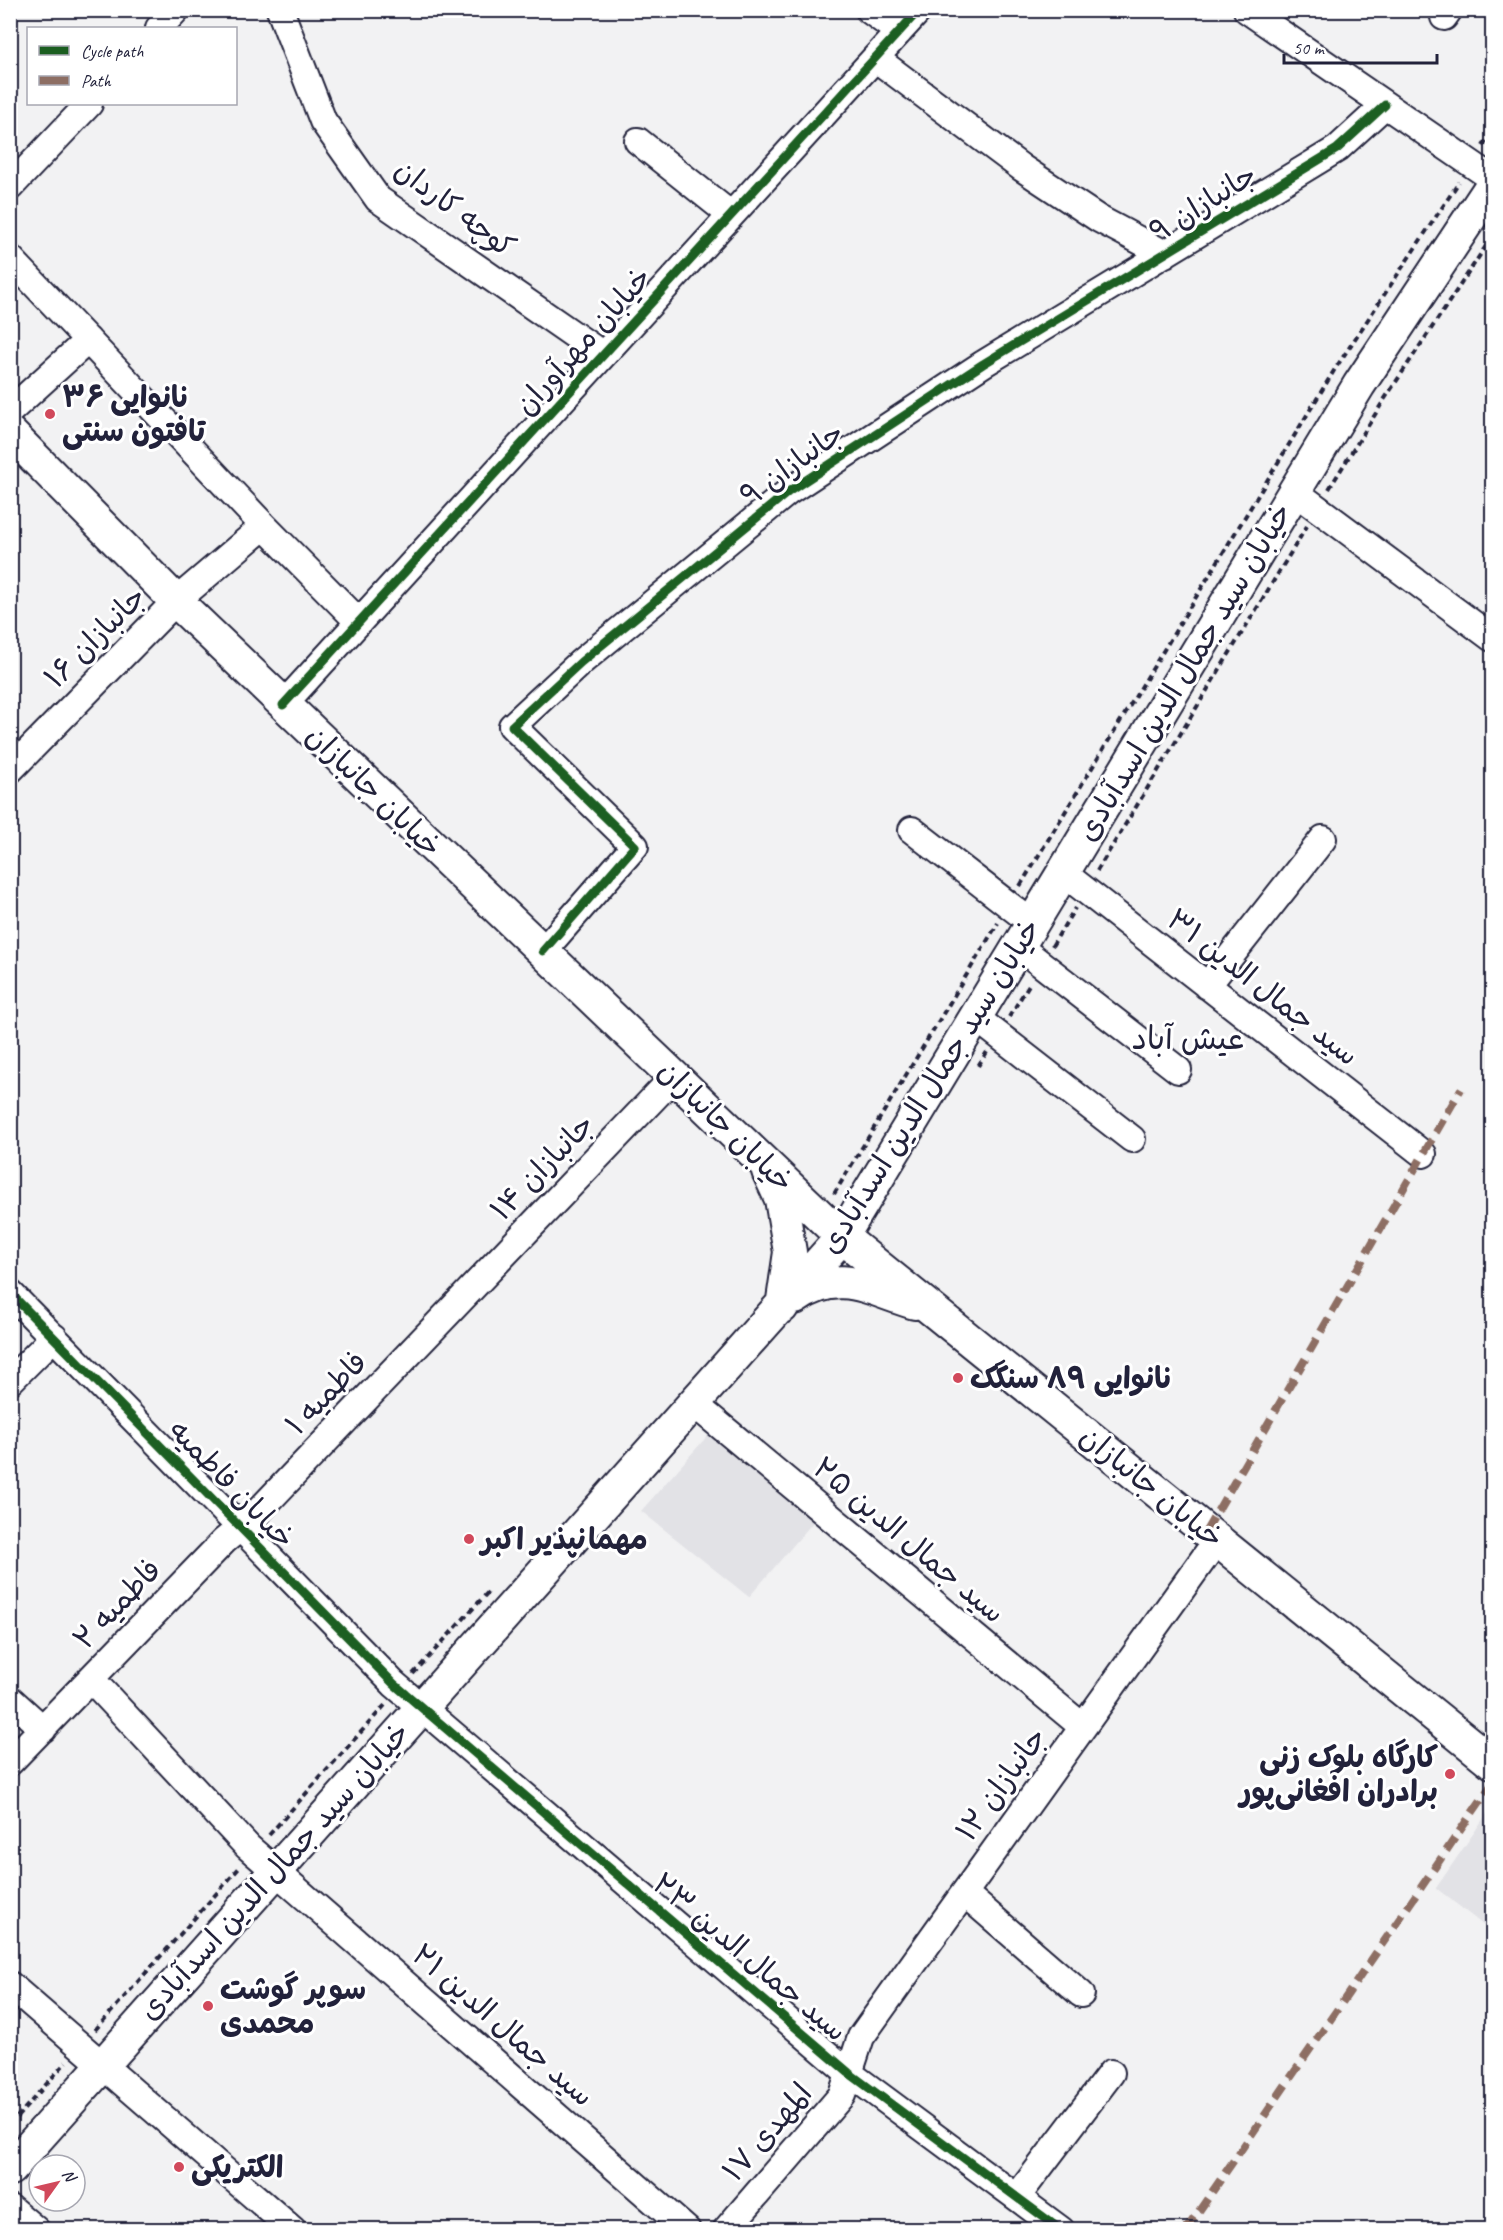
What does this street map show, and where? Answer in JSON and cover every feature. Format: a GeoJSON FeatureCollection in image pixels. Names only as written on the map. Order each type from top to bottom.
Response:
{"type":"FeatureCollection","features":[{"type":"Feature","properties":{"kind":"main road","name":"خیابان سید جمال الدین اسدآبادی"},"geometry":{"type":"LineString","coordinates":[[10,2169],[420,1707],[842,1237],[1359,384],[1492,184]]}},
{"type":"Feature","properties":{"kind":"main road","name":"خیابان جانبازان"},"geometry":{"type":"LineString","coordinates":[[10,433],[176,602],[842,1237],[1492,1762]]}},
{"type":"Feature","properties":{"kind":"main road"},"geometry":{"type":"LineString","coordinates":[[764,1162],[781,1199],[790,1252],[782,1306]]}},
{"type":"Feature","properties":{"kind":"main road"},"geometry":{"type":"LineString","coordinates":[[782,1306],[807,1289],[827,1281],[843,1281],[931,1309]]}},
{"type":"Feature","properties":{"kind":"street"},"geometry":{"type":"LineString","coordinates":[[160,27],[176,10]]}},
{"type":"Feature","properties":{"kind":"street","name":"کوچه کاردان"},"geometry":{"type":"LineString","coordinates":[[280,10],[323,121],[378,199],[603,355]]}},
{"type":"Feature","properties":{"kind":"street"},"geometry":{"type":"LineString","coordinates":[[869,10],[899,32]]}},
{"type":"Feature","properties":{"kind":"street","name":"خیابان مهرآوران"},"geometry":{"type":"LineString","coordinates":[[283,705],[919,10]]}},
{"type":"Feature","properties":{"kind":"street"},"geometry":{"type":"LineString","coordinates":[[1247,10],[1492,178]]}},
{"type":"Feature","properties":{"kind":"street"},"geometry":{"type":"LineString","coordinates":[[875,58],[1022,168],[1099,219],[1165,255]]}},
{"type":"Feature","properties":{"kind":"street"},"geometry":{"type":"LineString","coordinates":[[10,187],[88,105]]}},
{"type":"Feature","properties":{"kind":"street","name":"جانبازان ۹"},"geometry":{"type":"LineString","coordinates":[[543,951],[635,846],[512,726],[581,662],[788,492],[983,364],[1337,149],[1385,105]]}},
{"type":"Feature","properties":{"kind":"street"},"geometry":{"type":"LineString","coordinates":[[638,141],[731,215]]}},
{"type":"Feature","properties":{"kind":"street"},"geometry":{"type":"LineString","coordinates":[[10,258],[264,526],[359,622]]}},
{"type":"Feature","properties":{"kind":"street"},"geometry":{"type":"LineString","coordinates":[[10,411],[88,340]]}},
{"type":"Feature","properties":{"kind":"street"},"geometry":{"type":"LineString","coordinates":[[1294,491],[1492,638]]}},
{"type":"Feature","properties":{"kind":"street","name":"جانبازان ۱۶"},"geometry":{"type":"LineString","coordinates":[[10,770],[176,602],[264,526]]}},
{"type":"Feature","properties":{"kind":"street"},"geometry":{"type":"LineString","coordinates":[[912,830],[1178,1070]]}},
{"type":"Feature","properties":{"kind":"street"},"geometry":{"type":"LineString","coordinates":[[1207,986],[1323,839]]}},
{"type":"Feature","properties":{"kind":"street","name":"سید جمال الدین ۳۱"},"geometry":{"type":"LineString","coordinates":[[1062,872],[1424,1154]]}},
{"type":"Feature","properties":{"kind":"street"},"geometry":{"type":"LineString","coordinates":[[975,1017],[1132,1139]]}},
{"type":"Feature","properties":{"kind":"street","name":"جانبازان ۱۴"},"geometry":{"type":"LineString","coordinates":[[458,1303],[674,1077]]}},
{"type":"Feature","properties":{"kind":"street","name":"خیابان فاطمیه"},"geometry":{"type":"LineString","coordinates":[[10,1293],[394,1684],[420,1707]]}},
{"type":"Feature","properties":{"kind":"street","name":"فاطمیه ۱"},"geometry":{"type":"LineString","coordinates":[[241,1527],[458,1303]]}},
{"type":"Feature","properties":{"kind":"street"},"geometry":{"type":"LineString","coordinates":[[10,1380],[54,1337]]}},
{"type":"Feature","properties":{"kind":"street","name":"سید جمال الدین ۲۵"},"geometry":{"type":"LineString","coordinates":[[693,1403],[1083,1727]]}},
{"type":"Feature","properties":{"kind":"street","name":"فاطمیه ۲"},"geometry":{"type":"LineString","coordinates":[[10,1762],[224,1541],[241,1527]]}},
{"type":"Feature","properties":{"kind":"street","name":"جانبازان ۱۲"},"geometry":{"type":"LineString","coordinates":[[849,2073],[861,2037],[1217,1540]]}},
{"type":"Feature","properties":{"kind":"street","name":"سید جمال الدین ۲۱"},"geometry":{"type":"LineString","coordinates":[[91,1679],[248,1847],[687,2229]]}},
{"type":"Feature","properties":{"kind":"street"},"geometry":{"type":"LineString","coordinates":[[10,1699],[43,1729]]}},
{"type":"Feature","properties":{"kind":"street","name":"سید جمال الدین ۲۳"},"geometry":{"type":"LineString","coordinates":[[420,1707],[849,2073],[1060,2229]]}},
{"type":"Feature","properties":{"kind":"street"},"geometry":{"type":"LineString","coordinates":[[964,1893],[1081,1994]]}},
{"type":"Feature","properties":{"kind":"street"},"geometry":{"type":"LineString","coordinates":[[10,1985],[293,2229]]}},
{"type":"Feature","properties":{"kind":"street","name":"المهدی ۱۷"},"geometry":{"type":"LineString","coordinates":[[726,2229],[842,2095],[849,2073]]}},
{"type":"Feature","properties":{"kind":"street"},"geometry":{"type":"LineString","coordinates":[[1017,2197],[1111,2073]]}},
{"type":"Feature","properties":{"kind":"street"},"geometry":{"type":"LineString","coordinates":[[10,2208],[36,2229]]}},
{"type":"Feature","properties":{"kind":"shaded area"},"geometry":{"type":"Polygon","coordinates":[[[710,1433],[815,1520],[749,1597],[641,1511],[710,1433]]]}},
{"type":"Feature","properties":{"kind":"shaded area"},"geometry":{"type":"Polygon","coordinates":[[[1488,1812],[1492,1816],[1492,1932],[1436,1888],[1488,1812]]]}},
{"type":"Feature","properties":{"kind":"marked path"},"geometry":{"type":"LineString","coordinates":[[1206,1531],[1461,1089]]}},
{"type":"Feature","properties":{"kind":"marked path"},"geometry":{"type":"LineString","coordinates":[[1186,2230],[1492,1784]]}},
{"type":"Feature","properties":{"kind":"cycle path"},"geometry":{"type":"LineString","coordinates":[[283,705],[919,10]]}},
{"type":"Feature","properties":{"kind":"cycle path"},"geometry":{"type":"LineString","coordinates":[[543,951],[635,846],[512,726],[581,662],[788,492],[983,364],[1337,149],[1385,105]]}},
{"type":"Feature","properties":{"kind":"cycle path"},"geometry":{"type":"LineString","coordinates":[[10,1293],[394,1684],[849,2073],[1061,2230]]}},
{"type":"Feature","properties":{"kind":"place","name":"نانوایی ۳۶ تافتون سنتی"},"geometry":{"type":"Point","coordinates":[50,414]}},
{"type":"Feature","properties":{"kind":"place","name":"نانوایی ۸۹ سنگک"},"geometry":{"type":"Point","coordinates":[958,1378]}},
{"type":"Feature","properties":{"kind":"place","name":"مهمانپذیر اکبر"},"geometry":{"type":"Point","coordinates":[469,1539]}},
{"type":"Feature","properties":{"kind":"place","name":"کارگاه بلوک زنی برادران افغانی‌پور"},"geometry":{"type":"Point","coordinates":[1450,1774]}},
{"type":"Feature","properties":{"kind":"place","name":"سوپر گوشت محمدی"},"geometry":{"type":"Point","coordinates":[208,2006]}},
{"type":"Feature","properties":{"kind":"place","name":"الکتریکی"},"geometry":{"type":"Point","coordinates":[179,2167]}},
{"type":"Feature","properties":{"kind":"district","name":"عیش آباد"},"geometry":{"type":"Point","coordinates":[1188,1038]}}]}
